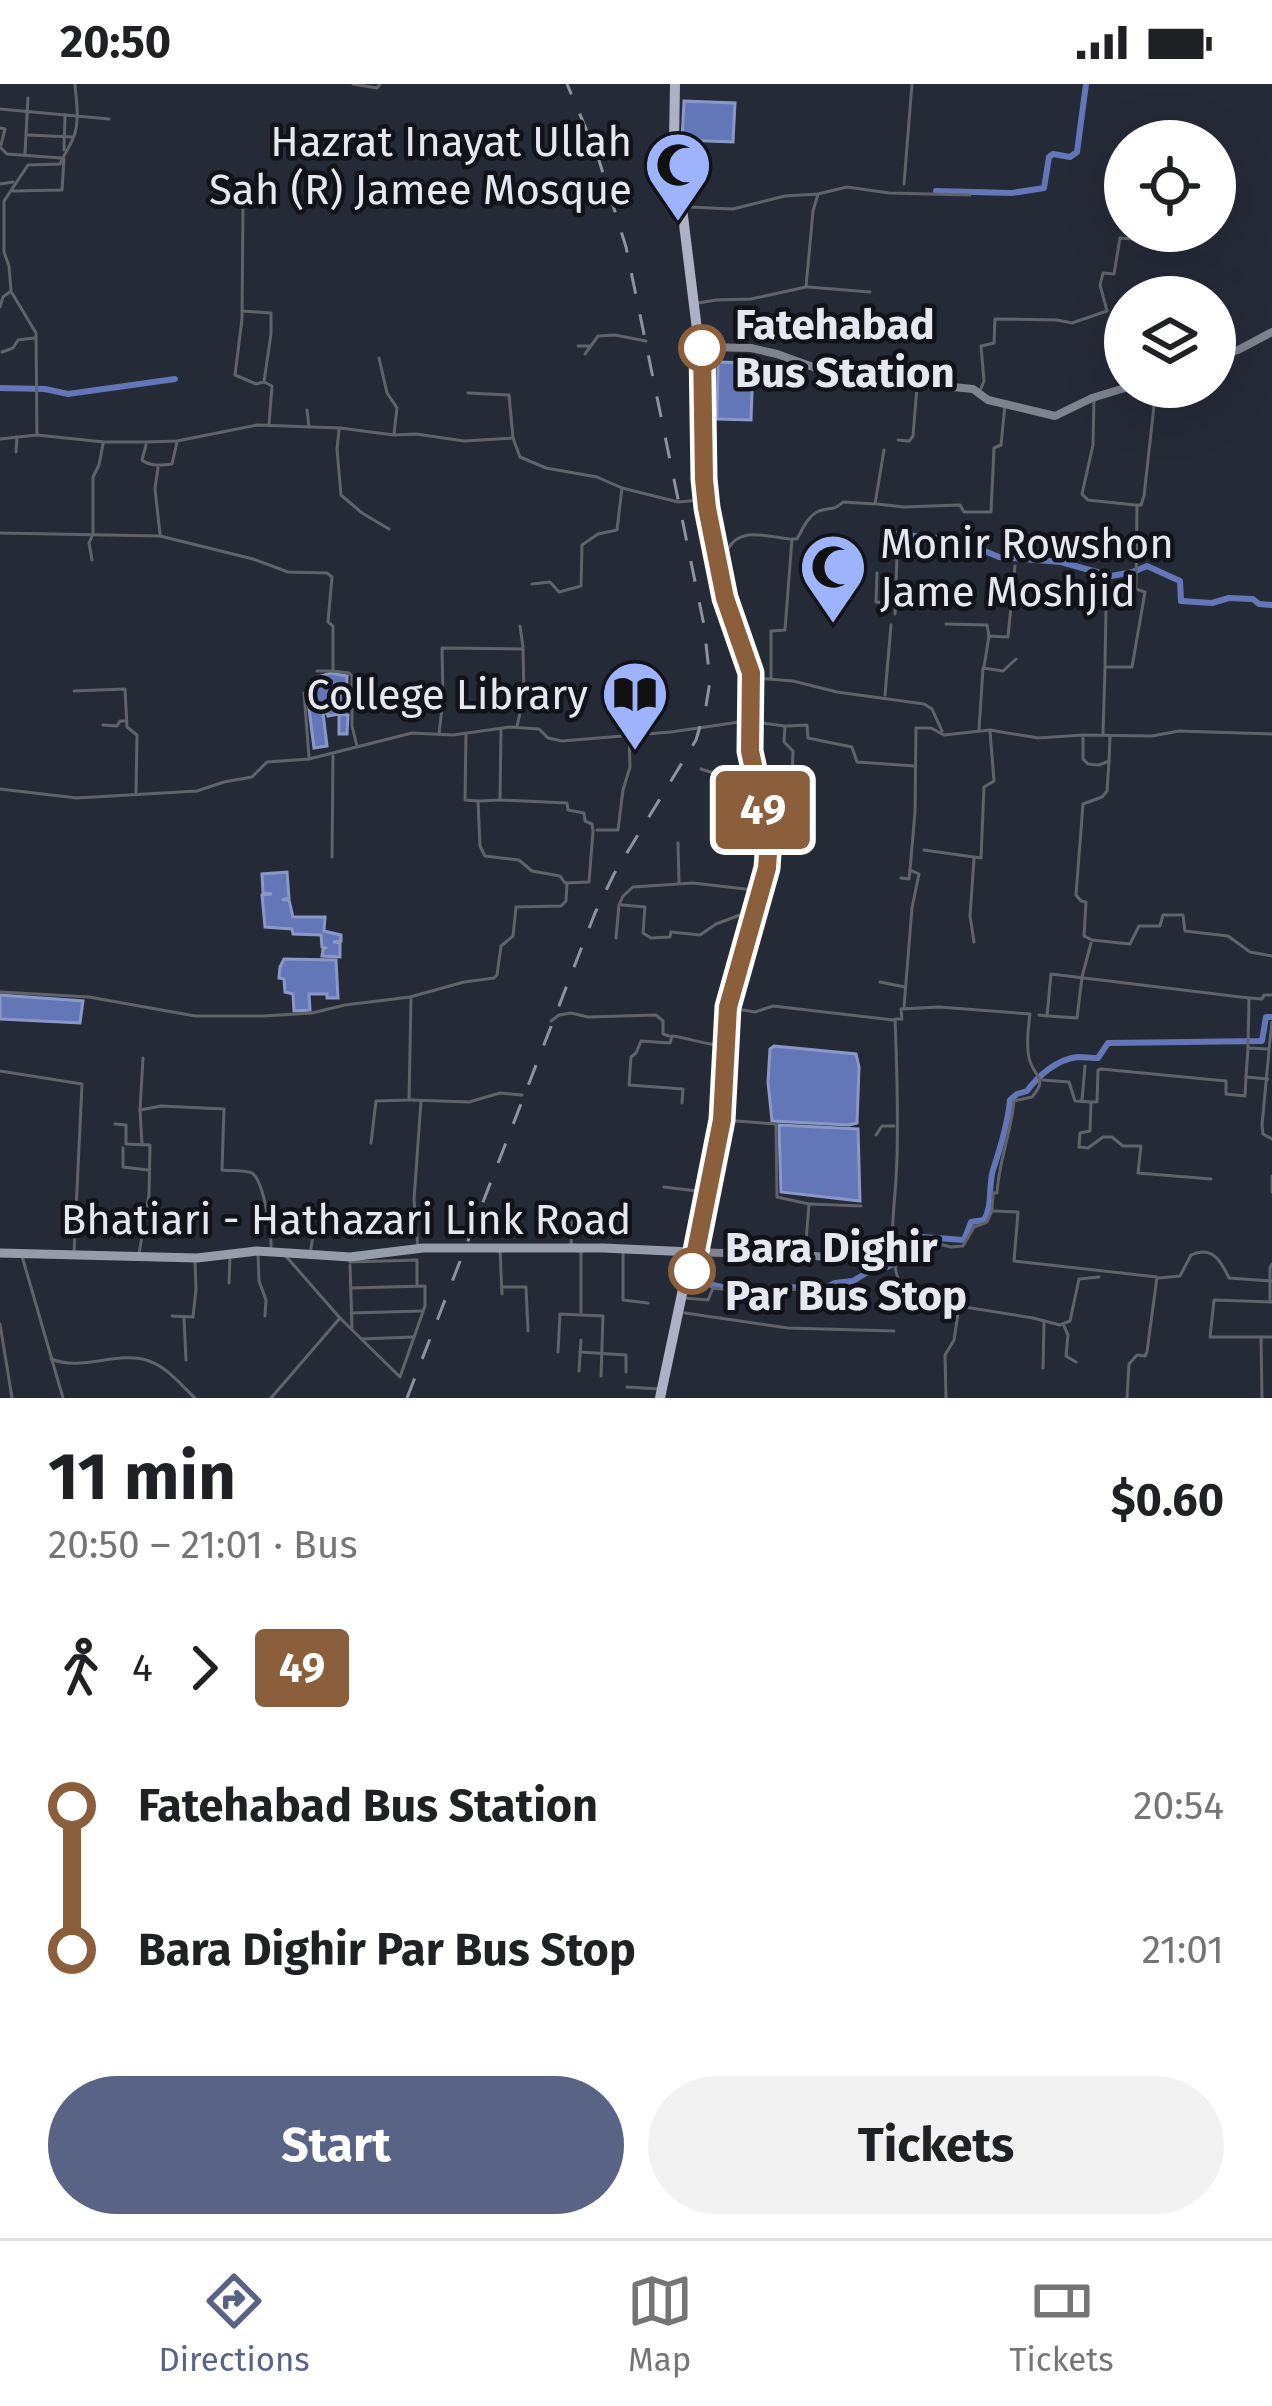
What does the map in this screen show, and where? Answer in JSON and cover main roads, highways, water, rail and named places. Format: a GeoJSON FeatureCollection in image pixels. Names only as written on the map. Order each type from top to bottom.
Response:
{"type":"FeatureCollection","features":[{"type":"Feature","properties":{"kind":"highway"},"geometry":{"type":"LineString","coordinates":[[676,84],[676,130],[701,347],[704,479],[725,598],[752,678],[746,750],[767,851]]}},
{"type":"Feature","properties":{"kind":"highway"},"geometry":{"type":"LineString","coordinates":[[662,1395],[722,1120],[728,1007],[767,851],[750,751],[747,664],[712,563],[703,500],[702,383],[674,143],[676,84]]}},
{"type":"Feature","properties":{"kind":"highway"},"geometry":{"type":"LineString","coordinates":[[694,1252],[719,1119],[724,1010],[759,891]]}},
{"type":"Feature","properties":{"kind":"highway"},"geometry":{"type":"LineString","coordinates":[[662,1395],[684,1299]]}},
{"type":"Feature","properties":{"kind":"main road","name":"Bhatiari - Hathazari Link Road"},"geometry":{"type":"LineString","coordinates":[[0,1253],[195,1258],[257,1251],[350,1259],[418,1249],[500,1247],[694,1252]]}},
{"type":"Feature","properties":{"kind":"water"},"geometry":{"type":"Polygon","coordinates":[[[684,101],[735,103],[733,142],[682,140],[684,101]]]}},
{"type":"Feature","properties":{"kind":"water"},"geometry":{"type":"Polygon","coordinates":[[[718,362],[753,363],[751,420],[717,419],[718,362]]]}},
{"type":"Feature","properties":{"kind":"water"},"geometry":{"type":"Polygon","coordinates":[[[347,676],[346,712],[340,714],[348,715],[347,734],[339,734],[339,714],[323,713],[327,746],[314,748],[307,693],[318,685],[317,677],[347,676]]]}},
{"type":"Feature","properties":{"kind":"water"},"geometry":{"type":"Polygon","coordinates":[[[287,872],[289,898],[282,900],[289,900],[293,917],[325,917],[324,931],[341,935],[341,941],[333,942],[340,943],[340,957],[322,956],[321,935],[265,927],[262,895],[272,894],[263,893],[262,874],[287,872]]]}},
{"type":"Feature","properties":{"kind":"water"},"geometry":{"type":"Polygon","coordinates":[[[284,959],[336,960],[338,998],[309,994],[310,1010],[294,1011],[293,994],[285,992],[284,979],[279,978],[284,959]]]}},
{"type":"Feature","properties":{"kind":"water"},"geometry":{"type":"Polygon","coordinates":[[[0,995],[83,1001],[80,1023],[0,1019],[0,995]]]}},
{"type":"Feature","properties":{"kind":"water"},"geometry":{"type":"Polygon","coordinates":[[[774,1046],[856,1054],[857,1123],[772,1121],[768,1082],[774,1046]]]}},
{"type":"Feature","properties":{"kind":"water"},"geometry":{"type":"Polygon","coordinates":[[[779,1125],[858,1129],[860,1201],[781,1192],[779,1125]]]}},
{"type":"Feature","properties":{"kind":"waterway"},"geometry":{"type":"LineString","coordinates":[[936,191],[1012,193],[1044,188],[1049,157],[1070,157],[1077,152],[1086,84]]}},
{"type":"Feature","properties":{"kind":"waterway"},"geometry":{"type":"LineString","coordinates":[[0,388],[68,394],[175,379]]}},
{"type":"Feature","properties":{"kind":"waterway"},"geometry":{"type":"LineString","coordinates":[[896,534],[958,540],[999,557],[1061,562],[1111,576],[1147,566],[1180,581],[1181,601],[1253,599],[1272,605]]}},
{"type":"Feature","properties":{"kind":"waterway"},"geometry":{"type":"LineString","coordinates":[[775,1291],[853,1281],[911,1256],[923,1237],[964,1240],[971,1222],[984,1220],[987,1214],[1010,1100],[1056,1065],[1070,1058],[1098,1058],[1108,1043],[1262,1041],[1266,1017],[1272,1017]]}},
{"type":"Feature","properties":{"kind":"waterway"},"geometry":{"type":"LineString","coordinates":[[693,1281],[732,1289]]}},
{"type":"Feature","properties":{"kind":"railway"},"geometry":{"type":"LineString","coordinates":[[407,1398],[595,913],[696,740],[710,681],[704,625],[626,247],[598,157],[567,84]]}},
{"type":"Feature","properties":{"kind":"place","name":"Hazrat Inayat Ullah Sah (R) Jamee Mosque"},"geometry":{"type":"Point","coordinates":[678,224]}},
{"type":"Feature","properties":{"kind":"place","name":"Fatehabad Bus Station"},"geometry":{"type":"Point","coordinates":[702,348]}},
{"type":"Feature","properties":{"kind":"place","name":"Monir Rowshon Jame Moshjid"},"geometry":{"type":"Point","coordinates":[833,626]}},
{"type":"Feature","properties":{"kind":"place","name":"College Library"},"geometry":{"type":"Point","coordinates":[635,753]}},
{"type":"Feature","properties":{"kind":"place","name":"Bara Dighir Par Bus Stop"},"geometry":{"type":"Point","coordinates":[692,1271]}}]}
